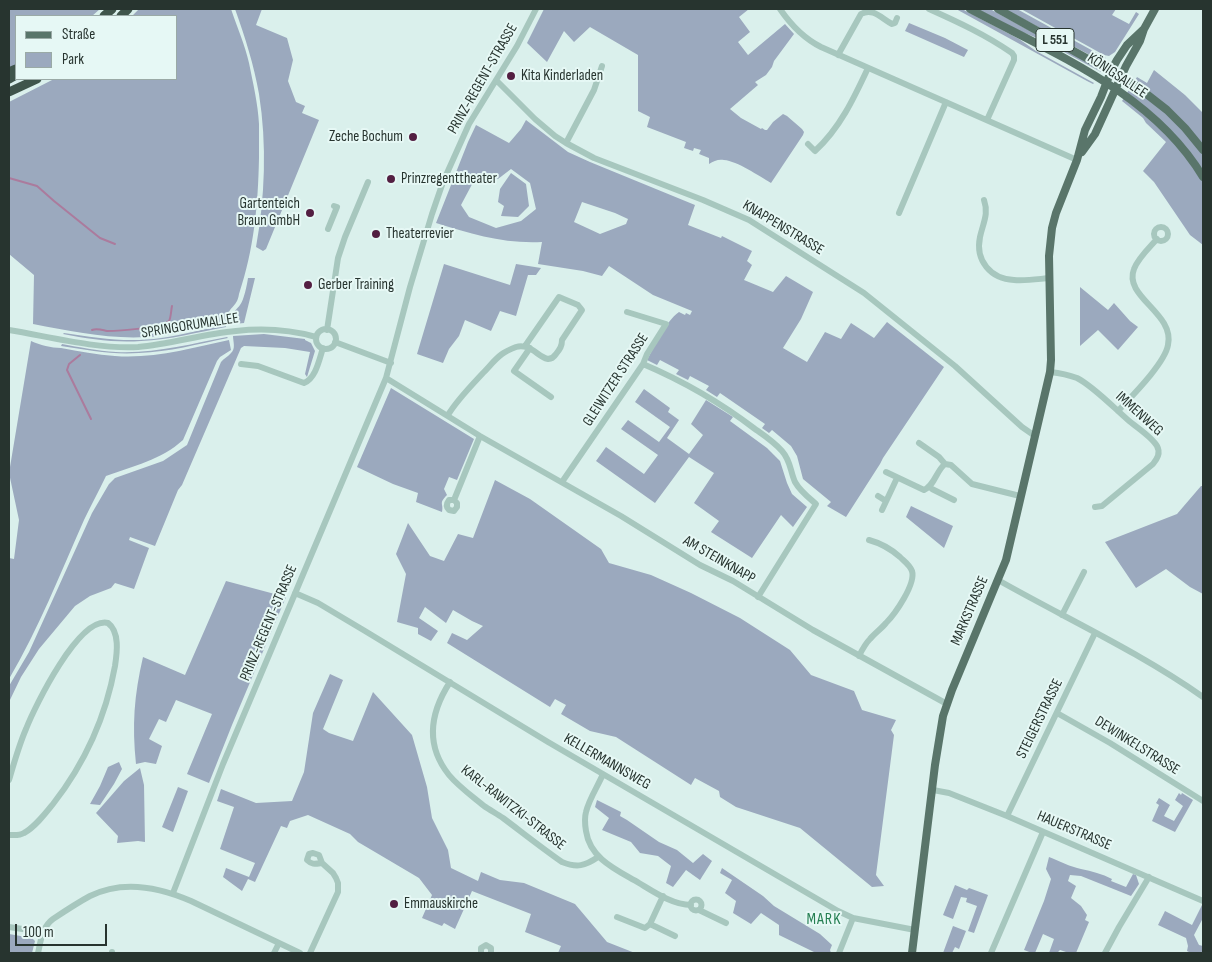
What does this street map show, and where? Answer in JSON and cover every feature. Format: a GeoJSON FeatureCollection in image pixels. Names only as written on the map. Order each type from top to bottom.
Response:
{"type":"FeatureCollection","features":[{"type":"Feature","properties":{"kind":"highway"},"geometry":{"type":"LineString","coordinates":[[9,92],[35,80]]}},
{"type":"Feature","properties":{"kind":"main road","name":"KÖNIGSALLEE"},"geometry":{"type":"LineString","coordinates":[[970,9],[1067,60],[1106,83],[1151,115],[1184,149],[1203,177]]}},
{"type":"Feature","properties":{"kind":"main road","name":"KÖNIGSALLEE"},"geometry":{"type":"LineString","coordinates":[[998,9],[1122,77],[1146,93],[1185,128],[1203,150]]}},
{"type":"Feature","properties":{"kind":"main road","name":"MARKSTRASSE"},"geometry":{"type":"LineString","coordinates":[[1077,160],[1095,134],[1155,9]]}},
{"type":"Feature","properties":{"kind":"main road","name":"MARKSTRASSE"},"geometry":{"type":"LineString","coordinates":[[912,953],[940,728],[947,704],[1006,560],[1050,372],[1049,256],[1052,228],[1077,160],[1085,130],[1116,60],[1127,45],[1144,29]]}},
{"type":"Feature","properties":{"kind":"street","name":"PRINZ-REGENT-STRASSE"},"geometry":{"type":"LineString","coordinates":[[173,893],[220,772],[386,378],[410,287],[443,182],[469,124],[517,46],[536,9]]}},
{"type":"Feature","properties":{"kind":"street"},"geometry":{"type":"LineString","coordinates":[[780,9],[793,27],[811,42],[1077,160]]}},
{"type":"Feature","properties":{"kind":"street"},"geometry":{"type":"LineString","coordinates":[[929,9],[984,36],[1014,56],[1014,60],[987,120]]}},
{"type":"Feature","properties":{"kind":"street"},"geometry":{"type":"LineString","coordinates":[[838,55],[861,14],[865,12],[875,13],[892,24],[895,24],[897,18]]}},
{"type":"Feature","properties":{"kind":"street"},"geometry":{"type":"LineString","coordinates":[[566,143],[594,90],[602,66]]}},
{"type":"Feature","properties":{"kind":"street"},"geometry":{"type":"LineString","coordinates":[[808,144],[816,151],[821,146],[841,120],[868,68]]}},
{"type":"Feature","properties":{"kind":"street","name":"KNAPPENSTRASSE"},"geometry":{"type":"LineString","coordinates":[[496,80],[535,119],[566,143],[594,158],[726,209],[749,220],[872,299],[955,366],[1022,427],[1035,436]]}},
{"type":"Feature","properties":{"kind":"street"},"geometry":{"type":"LineString","coordinates":[[899,212],[946,102]]}},
{"type":"Feature","properties":{"kind":"street"},"geometry":{"type":"LineString","coordinates":[[327,330],[338,258],[368,182]]}},
{"type":"Feature","properties":{"kind":"street"},"geometry":{"type":"LineString","coordinates":[[984,200],[987,212],[979,242],[982,262],[992,272],[1009,279],[1050,278]]}},
{"type":"Feature","properties":{"kind":"street"},"geometry":{"type":"LineString","coordinates":[[328,229],[337,208],[334,206]]}},
{"type":"Feature","properties":{"kind":"street"},"geometry":{"type":"LineString","coordinates":[[1118,411],[1159,364],[1169,343],[1169,336],[1164,321],[1139,293],[1133,280],[1133,272],[1136,265],[1157,239]]}},
{"type":"Feature","properties":{"kind":"street"},"geometry":{"type":"LineString","coordinates":[[448,415],[500,355],[520,346],[528,347],[547,360],[554,357],[562,345],[562,340],[582,310],[578,305],[559,297],[528,347],[514,371],[551,397]]}},
{"type":"Feature","properties":{"kind":"street","name":"GLEIWITZER STRASSE"},"geometry":{"type":"LineString","coordinates":[[562,482],[644,364],[647,354],[666,324],[627,312]]}},
{"type":"Feature","properties":{"kind":"street","name":"SPRINGORUMALLEE"},"geometry":{"type":"LineString","coordinates":[[9,330],[119,347],[160,345],[230,332],[252,330],[291,331],[316,337]]}},
{"type":"Feature","properties":{"kind":"street"},"geometry":{"type":"LineString","coordinates":[[327,330],[335,336],[335,342],[329,348],[323,348],[317,343],[316,337],[321,331],[327,330]]}},
{"type":"Feature","properties":{"kind":"street"},"geometry":{"type":"LineString","coordinates":[[335,342],[391,363]]}},
{"type":"Feature","properties":{"kind":"street"},"geometry":{"type":"LineString","coordinates":[[241,364],[258,366],[304,384],[311,378],[323,348]]}},
{"type":"Feature","properties":{"kind":"street"},"geometry":{"type":"LineString","coordinates":[[644,364],[712,399],[775,443],[787,457],[798,487],[816,504],[758,597]]}},
{"type":"Feature","properties":{"kind":"street","name":"IMMENWEG"},"geometry":{"type":"LineString","coordinates":[[1050,372],[1071,376],[1080,380],[1156,445],[1157,459],[1102,506],[1095,507]]}},
{"type":"Feature","properties":{"kind":"street","name":"AM STEINKNAPP"},"geometry":{"type":"LineString","coordinates":[[386,378],[480,436],[621,516],[700,565],[733,581],[859,656],[947,704]]}},
{"type":"Feature","properties":{"kind":"street"},"geometry":{"type":"LineString","coordinates":[[454,500],[480,436]]}},
{"type":"Feature","properties":{"kind":"street"},"geometry":{"type":"LineString","coordinates":[[919,443],[939,457],[945,464],[951,465],[972,484],[1020,496]]}},
{"type":"Feature","properties":{"kind":"street"},"geometry":{"type":"LineString","coordinates":[[886,472],[924,490],[930,487],[940,468],[945,464]]}},
{"type":"Feature","properties":{"kind":"street"},"geometry":{"type":"LineString","coordinates":[[882,510],[897,478]]}},
{"type":"Feature","properties":{"kind":"street"},"geometry":{"type":"LineString","coordinates":[[930,487],[954,500]]}},
{"type":"Feature","properties":{"kind":"street"},"geometry":{"type":"LineString","coordinates":[[878,496],[886,501]]}},
{"type":"Feature","properties":{"kind":"street"},"geometry":{"type":"LineString","coordinates":[[859,656],[869,640],[895,612],[909,589],[913,575],[909,565],[898,555],[885,546],[869,540]]}},
{"type":"Feature","properties":{"kind":"street"},"geometry":{"type":"LineString","coordinates":[[1062,614],[1084,572]]}},
{"type":"Feature","properties":{"kind":"street"},"geometry":{"type":"LineString","coordinates":[[998,580],[1164,671],[1203,698]]}},
{"type":"Feature","properties":{"kind":"street","name":"KELLERMANNSWEG"},"geometry":{"type":"LineString","coordinates":[[295,593],[318,604],[751,861],[853,918],[915,930]]}},
{"type":"Feature","properties":{"kind":"street"},"geometry":{"type":"LineString","coordinates":[[9,780],[25,731],[53,675],[80,638],[94,625],[100,622],[108,623],[114,628],[116,636],[116,659],[107,703],[89,746],[71,779],[47,811],[23,833],[9,835]]}},
{"type":"Feature","properties":{"kind":"street","name":"STEIGERSTRASSE"},"geometry":{"type":"LineString","coordinates":[[1007,816],[1095,633]]}},
{"type":"Feature","properties":{"kind":"street","name":"KARL-RAWITZKI-STRASSE"},"geometry":{"type":"LineString","coordinates":[[450,682],[445,689],[436,712],[432,732],[437,753],[448,774],[486,807],[562,862],[580,865],[598,858]]}},
{"type":"Feature","properties":{"kind":"street","name":"DEWINKELSTRASSE"},"geometry":{"type":"LineString","coordinates":[[1057,713],[1110,743],[1203,801]]}},
{"type":"Feature","properties":{"kind":"street"},"geometry":{"type":"LineString","coordinates":[[603,774],[586,812],[585,820],[587,836],[598,858],[675,902],[691,905],[694,900],[699,900],[702,905],[699,910],[726,923]]}},
{"type":"Feature","properties":{"kind":"street","name":"HAUERSTRASSE"},"geometry":{"type":"LineString","coordinates":[[933,790],[949,793],[1007,816],[1203,901]]}},
{"type":"Feature","properties":{"kind":"street"},"geometry":{"type":"LineString","coordinates":[[991,953],[1043,832]]}},
{"type":"Feature","properties":{"kind":"street"},"geometry":{"type":"LineString","coordinates":[[310,953],[338,892],[336,878],[322,863]]}},
{"type":"Feature","properties":{"kind":"street"},"geometry":{"type":"LineString","coordinates":[[1105,953],[1149,877]]}},
{"type":"Feature","properties":{"kind":"street"},"geometry":{"type":"LineString","coordinates":[[38,953],[43,932],[53,919],[90,896],[103,891],[129,887],[148,888],[173,893],[300,953]]}},
{"type":"Feature","properties":{"kind":"street"},"geometry":{"type":"LineString","coordinates":[[617,917],[645,928],[650,924],[663,896]]}},
{"type":"Feature","properties":{"kind":"street"},"geometry":{"type":"LineString","coordinates":[[839,953],[853,918]]}},
{"type":"Feature","properties":{"kind":"street"},"geometry":{"type":"LineString","coordinates":[[650,924],[675,936]]}},
{"type":"Feature","properties":{"kind":"street"},"geometry":{"type":"LineString","coordinates":[[9,928],[43,932]]}},
{"type":"Feature","properties":{"kind":"street"},"geometry":{"type":"LineString","coordinates":[[274,953],[279,943]]}},
{"type":"Feature","properties":{"kind":"street"},"geometry":{"type":"LineString","coordinates":[[481,953],[481,948],[486,945],[491,948],[491,953]]}},
{"type":"Feature","properties":{"kind":"green space"},"geometry":{"type":"Polygon","coordinates":[[[9,9],[100,9],[93,15],[15,15],[15,66],[9,69],[9,9]]]}},
{"type":"Feature","properties":{"kind":"green space"},"geometry":{"type":"Polygon","coordinates":[[[139,9],[231,9],[249,63],[259,124],[258,193],[254,227],[248,261],[238,299],[230,310],[227,323],[159,336],[111,337],[33,324],[34,275],[9,254],[9,102],[52,80],[178,80],[178,15],[133,15],[139,9]]]}},
{"type":"Feature","properties":{"kind":"green space"},"geometry":{"type":"Polygon","coordinates":[[[235,9],[262,9],[256,25],[287,38],[293,60],[288,81],[296,102],[305,106],[302,113],[319,120],[266,249],[263,251],[256,247],[264,171],[262,113],[252,62],[235,9]]]}},
{"type":"Feature","properties":{"kind":"green space"},"geometry":{"type":"Polygon","coordinates":[[[544,9],[749,9],[739,17],[750,32],[738,42],[748,55],[785,24],[794,34],[766,75],[755,82],[758,85],[730,109],[741,118],[765,130],[783,114],[802,129],[803,135],[771,183],[748,169],[729,161],[718,160],[709,164],[709,158],[699,154],[701,150],[694,148],[693,151],[684,148],[686,142],[647,127],[650,117],[638,111],[638,55],[590,27],[574,42],[564,31],[547,62],[527,43],[544,9]]]}},
{"type":"Feature","properties":{"kind":"green space"},"geometry":{"type":"Polygon","coordinates":[[[956,9],[962,9],[1019,39],[1036,51],[1094,83],[1087,81],[956,9]]]}},
{"type":"Feature","properties":{"kind":"green space"},"geometry":{"type":"Polygon","coordinates":[[[977,9],[990,9],[1102,70],[1101,72],[1042,40],[977,9]]]}},
{"type":"Feature","properties":{"kind":"green space"},"geometry":{"type":"Polygon","coordinates":[[[1005,9],[1017,9],[1105,57],[1106,61],[1099,60],[1005,9]]]}},
{"type":"Feature","properties":{"kind":"green space"},"geometry":{"type":"Polygon","coordinates":[[[1021,9],[1116,9],[1112,15],[1129,24],[1136,12],[1139,14],[1115,52],[1109,56],[1021,9]]]}},
{"type":"Feature","properties":{"kind":"green space"},"geometry":{"type":"Polygon","coordinates":[[[909,23],[968,50],[964,57],[905,31],[909,23]]]}},
{"type":"Feature","properties":{"kind":"green space"},"geometry":{"type":"Polygon","coordinates":[[[1154,70],[1185,95],[1203,113],[1203,245],[1190,235],[1154,182],[1143,171],[1166,142],[1143,118],[1122,101],[1137,77],[1147,83],[1154,70]]]}},
{"type":"Feature","properties":{"kind":"green space"},"geometry":{"type":"Polygon","coordinates":[[[526,120],[568,152],[695,205],[688,225],[721,238],[722,236],[752,251],[747,261],[752,265],[744,280],[773,292],[786,276],[813,292],[801,319],[783,348],[807,362],[825,332],[841,339],[851,323],[874,338],[887,322],[944,367],[846,517],[827,506],[831,502],[803,479],[797,456],[791,446],[772,430],[769,433],[762,428],[765,424],[720,393],[717,397],[706,390],[709,386],[690,376],[688,380],[676,374],[679,370],[660,360],[657,365],[647,360],[661,334],[674,316],[679,312],[690,315],[692,311],[653,295],[609,266],[602,276],[538,264],[542,242],[501,240],[436,223],[476,125],[509,143],[526,120]],[[511,169],[498,179],[478,173],[461,205],[469,217],[496,228],[521,221],[536,209],[530,183],[511,169]],[[582,202],[574,222],[600,234],[626,224],[628,219],[582,202]]]}},
{"type":"Feature","properties":{"kind":"green space"},"geometry":{"type":"Polygon","coordinates":[[[511,173],[526,184],[529,206],[518,217],[501,216],[504,206],[498,202],[500,189],[511,173]]]}},
{"type":"Feature","properties":{"kind":"green space"},"geometry":{"type":"Polygon","coordinates":[[[444,264],[510,285],[516,264],[541,268],[536,275],[528,275],[516,316],[500,311],[491,331],[465,320],[459,336],[449,349],[443,363],[417,354],[444,264]]]}},
{"type":"Feature","properties":{"kind":"green space"},"geometry":{"type":"Polygon","coordinates":[[[248,278],[255,278],[244,323],[234,324],[231,322],[232,316],[243,300],[248,278]]]}},
{"type":"Feature","properties":{"kind":"green space"},"geometry":{"type":"Polygon","coordinates":[[[1080,287],[1108,310],[1114,303],[1138,327],[1118,350],[1098,330],[1080,346],[1080,287]]]}},
{"type":"Feature","properties":{"kind":"green space"},"geometry":{"type":"Polygon","coordinates":[[[226,326],[173,337],[141,341],[102,340],[63,334],[136,340],[161,338],[226,326]]]}},
{"type":"Feature","properties":{"kind":"green space"},"geometry":{"type":"Polygon","coordinates":[[[264,334],[305,339],[311,343],[315,351],[307,377],[305,374],[310,352],[285,348],[244,346],[241,348],[155,546],[130,537],[129,540],[149,548],[134,589],[115,583],[111,588],[90,596],[75,606],[39,649],[21,677],[9,702],[9,686],[29,652],[92,513],[109,484],[115,478],[163,461],[187,445],[221,362],[233,351],[233,336],[264,334]]]}},
{"type":"Feature","properties":{"kind":"green space"},"geometry":{"type":"Polygon","coordinates":[[[227,337],[172,349],[139,353],[110,353],[61,346],[62,344],[95,350],[130,352],[172,348],[227,337]]]}},
{"type":"Feature","properties":{"kind":"green space"},"geometry":{"type":"Polygon","coordinates":[[[229,340],[231,350],[217,361],[183,440],[156,458],[106,476],[84,520],[40,621],[9,679],[9,558],[14,559],[19,520],[9,473],[31,341],[42,345],[101,355],[129,357],[172,352],[229,340]]]}},
{"type":"Feature","properties":{"kind":"green space"},"geometry":{"type":"Polygon","coordinates":[[[391,388],[474,439],[457,480],[449,477],[444,489],[447,495],[442,502],[442,512],[416,502],[418,493],[393,484],[357,467],[391,388]]]}},
{"type":"Feature","properties":{"kind":"green space"},"geometry":{"type":"Polygon","coordinates":[[[644,389],[670,408],[668,412],[679,420],[667,438],[689,454],[703,435],[691,424],[706,400],[733,417],[730,421],[767,448],[780,461],[792,494],[807,507],[793,527],[781,515],[752,558],[711,532],[719,521],[694,503],[714,473],[689,457],[655,503],[596,461],[606,447],[644,474],[658,455],[621,429],[628,420],[659,442],[670,427],[635,402],[644,389]]]}},
{"type":"Feature","properties":{"kind":"green space"},"geometry":{"type":"Polygon","coordinates":[[[495,480],[530,499],[601,549],[609,563],[651,575],[740,618],[790,650],[811,675],[854,691],[862,710],[896,720],[891,730],[894,735],[876,875],[884,886],[872,887],[800,828],[736,807],[720,797],[719,791],[695,778],[691,785],[616,737],[590,731],[561,714],[566,705],[555,699],[550,707],[447,643],[452,633],[467,640],[483,626],[453,610],[446,623],[425,607],[419,618],[438,631],[431,641],[418,634],[418,628],[397,622],[406,574],[396,554],[408,523],[430,556],[444,561],[458,534],[473,538],[495,480]]]}},
{"type":"Feature","properties":{"kind":"green space"},"geometry":{"type":"Polygon","coordinates":[[[1203,486],[1203,594],[1166,569],[1136,588],[1105,542],[1177,514],[1203,486]]]}},
{"type":"Feature","properties":{"kind":"green space"},"geometry":{"type":"Polygon","coordinates":[[[911,506],[953,526],[944,548],[906,517],[911,506]]]}},
{"type":"Feature","properties":{"kind":"green space"},"geometry":{"type":"Polygon","coordinates":[[[226,581],[286,597],[209,783],[187,774],[212,714],[176,700],[166,722],[159,719],[149,739],[162,746],[156,764],[145,762],[136,764],[135,710],[143,657],[185,675],[226,581]]]}},
{"type":"Feature","properties":{"kind":"green space"},"geometry":{"type":"Polygon","coordinates":[[[330,674],[343,680],[323,729],[353,741],[373,692],[412,735],[427,787],[432,818],[448,850],[451,868],[478,881],[481,872],[500,880],[524,883],[575,904],[607,942],[635,953],[558,953],[561,946],[525,932],[531,914],[472,891],[455,929],[444,923],[442,926],[422,918],[432,895],[419,878],[358,842],[350,834],[308,815],[290,821],[287,828],[281,826],[255,882],[248,879],[242,891],[223,877],[226,868],[249,877],[255,863],[220,849],[234,807],[217,801],[221,789],[256,803],[292,801],[304,772],[313,713],[330,674]]]}},
{"type":"Feature","properties":{"kind":"green space"},"geometry":{"type":"Polygon","coordinates":[[[119,762],[122,769],[100,805],[90,804],[108,767],[119,762]]]}},
{"type":"Feature","properties":{"kind":"green space"},"geometry":{"type":"Polygon","coordinates":[[[140,768],[144,785],[145,842],[117,843],[118,836],[96,813],[124,781],[140,768]]]}},
{"type":"Feature","properties":{"kind":"green space"},"geometry":{"type":"Polygon","coordinates":[[[178,787],[188,791],[173,832],[162,827],[178,787]]]}},
{"type":"Feature","properties":{"kind":"green space"},"geometry":{"type":"Polygon","coordinates":[[[1179,793],[1193,800],[1175,832],[1152,821],[1159,805],[1156,803],[1159,798],[1170,805],[1164,816],[1174,821],[1183,806],[1175,800],[1179,793]]]}},
{"type":"Feature","properties":{"kind":"green space"},"geometry":{"type":"Polygon","coordinates":[[[597,800],[621,812],[620,816],[659,842],[677,850],[693,863],[703,854],[712,861],[700,880],[686,870],[673,887],[666,883],[671,866],[658,856],[640,853],[631,842],[602,830],[609,818],[595,807],[597,800]]]}},
{"type":"Feature","properties":{"kind":"green space"},"geometry":{"type":"Polygon","coordinates":[[[1049,857],[1073,867],[1112,879],[1111,881],[1126,887],[1133,874],[1136,875],[1139,884],[1131,896],[1081,876],[1070,875],[1068,881],[1076,886],[1071,898],[1081,906],[1087,915],[1085,920],[1089,922],[1076,953],[1060,950],[1057,953],[1049,953],[1054,939],[1043,934],[1035,953],[1024,950],[1051,879],[1046,869],[1049,857]]]}},
{"type":"Feature","properties":{"kind":"green space"},"geometry":{"type":"Polygon","coordinates":[[[722,868],[763,896],[774,906],[820,934],[832,945],[831,953],[816,953],[779,935],[779,925],[761,913],[751,924],[733,913],[736,901],[725,893],[732,880],[720,873],[722,868]]]}},
{"type":"Feature","properties":{"kind":"green space"},"geometry":{"type":"Polygon","coordinates":[[[955,885],[988,895],[974,933],[968,931],[977,906],[966,902],[967,898],[961,897],[953,919],[943,915],[955,885]]]}},
{"type":"Feature","properties":{"kind":"green space"},"geometry":{"type":"Polygon","coordinates":[[[1202,905],[1203,918],[1194,935],[1199,945],[1203,946],[1203,953],[1191,953],[1187,951],[1186,938],[1158,925],[1165,911],[1192,925],[1202,905]]]}},
{"type":"Feature","properties":{"kind":"green space"},"geometry":{"type":"Polygon","coordinates":[[[953,926],[966,931],[959,949],[955,947],[952,953],[943,953],[953,926]]]}},
{"type":"Feature","properties":{"kind":"green space"},"geometry":{"type":"Polygon","coordinates":[[[9,934],[32,938],[35,941],[32,953],[9,953],[9,934]]]}},
{"type":"Feature","properties":{"kind":"waterway"},"geometry":{"type":"LineString","coordinates":[[9,178],[37,186],[100,238],[115,244]]}},
{"type":"Feature","properties":{"kind":"waterway"},"geometry":{"type":"LineString","coordinates":[[92,330],[107,331],[158,326],[169,321],[172,306]]}},
{"type":"Feature","properties":{"kind":"waterway"},"geometry":{"type":"LineString","coordinates":[[80,355],[69,364],[67,370],[91,419]]}},
{"type":"Feature","properties":{"kind":"place","name":"Kita Kinderladen"},"geometry":{"type":"Point","coordinates":[511,76]}},
{"type":"Feature","properties":{"kind":"place","name":"Zeche Bochum"},"geometry":{"type":"Point","coordinates":[413,137]}},
{"type":"Feature","properties":{"kind":"place","name":"Prinzregenttheater"},"geometry":{"type":"Point","coordinates":[391,179]}},
{"type":"Feature","properties":{"kind":"place","name":"Gartenteich Braun GmbH"},"geometry":{"type":"Point","coordinates":[310,213]}},
{"type":"Feature","properties":{"kind":"place","name":"Theaterrevier"},"geometry":{"type":"Point","coordinates":[376,234]}},
{"type":"Feature","properties":{"kind":"place","name":"Gerber Training"},"geometry":{"type":"Point","coordinates":[308,285]}},
{"type":"Feature","properties":{"kind":"place","name":"Emmauskirche"},"geometry":{"type":"Point","coordinates":[394,904]}},
{"type":"Feature","properties":{"kind":"district","name":"MARK"},"geometry":{"type":"Point","coordinates":[824,920]}}]}
